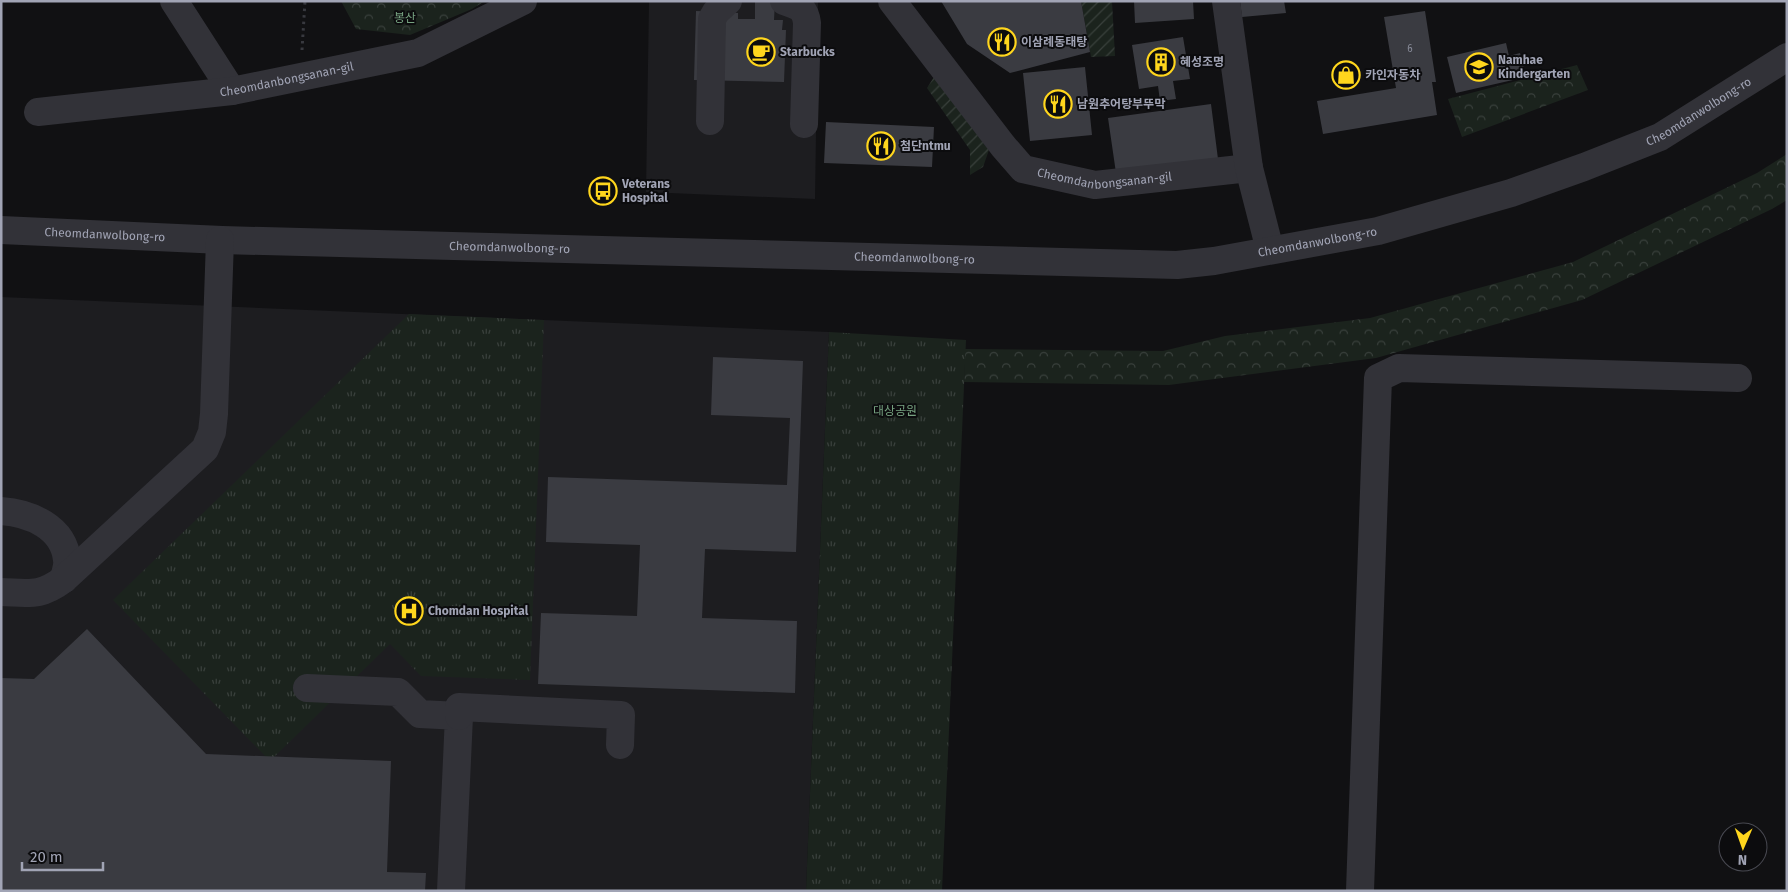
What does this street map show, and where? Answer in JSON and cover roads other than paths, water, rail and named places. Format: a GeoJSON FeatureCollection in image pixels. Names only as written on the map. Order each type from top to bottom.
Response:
{"type":"FeatureCollection","features":[{"type":"Feature","properties":{"kind":"street"},"geometry":{"type":"LineString","coordinates":[[174,1],[232,91]]}},
{"type":"Feature","properties":{"kind":"street","name":"Cheomdanbongsanan-gil"},"geometry":{"type":"LineString","coordinates":[[38,112],[232,91],[418,53],[524,1]]}},
{"type":"Feature","properties":{"kind":"street"},"geometry":{"type":"LineString","coordinates":[[710,122],[712,19],[716,12],[728,1]]}},
{"type":"Feature","properties":{"kind":"street"},"geometry":{"type":"LineString","coordinates":[[784,1],[803,9],[806,14],[804,124]]}},
{"type":"Feature","properties":{"kind":"street","name":"Cheomdanbongsanan-gil"},"geometry":{"type":"LineString","coordinates":[[892,1],[1003,146],[1023,169],[1095,185],[1249,168]]}},
{"type":"Feature","properties":{"kind":"street"},"geometry":{"type":"LineString","coordinates":[[1226,1],[1249,168],[1270,250]]}},
{"type":"Feature","properties":{"kind":"street","name":"Cheomdanwolbong-ro"},"geometry":{"type":"LineString","coordinates":[[1,230],[220,240],[1168,265],[1214,261],[1378,231],[1512,193],[1660,137],[1787,57]]}},
{"type":"Feature","properties":{"kind":"street"},"geometry":{"type":"LineString","coordinates":[[1,592],[33,594],[50,589],[64,579],[205,449],[212,432],[214,414],[220,240]]}},
{"type":"Feature","properties":{"kind":"street"},"geometry":{"type":"LineString","coordinates":[[1360,891],[1378,378],[1399,368],[1738,378]]}},
{"type":"Feature","properties":{"kind":"street"},"geometry":{"type":"LineString","coordinates":[[1,511],[16,512],[36,518],[52,529],[64,543],[68,561],[64,579]]}},
{"type":"Feature","properties":{"kind":"street"},"geometry":{"type":"LineString","coordinates":[[307,688],[398,692],[420,714],[459,716]]}},
{"type":"Feature","properties":{"kind":"street"},"geometry":{"type":"LineString","coordinates":[[451,891],[459,707],[621,714],[620,745]]}},
{"type":"Feature","properties":{"kind":"place","name":"이삼례동태탕"},"geometry":{"type":"Point","coordinates":[1002,42]}},
{"type":"Feature","properties":{"kind":"place","name":"Starbucks"},"geometry":{"type":"Point","coordinates":[761,52]}},
{"type":"Feature","properties":{"kind":"place","name":"혜성조명"},"geometry":{"type":"Point","coordinates":[1161,62]}},
{"type":"Feature","properties":{"kind":"place","name":"Namhae Kindergarten"},"geometry":{"type":"Point","coordinates":[1479,67]}},
{"type":"Feature","properties":{"kind":"place","name":"카인자동차"},"geometry":{"type":"Point","coordinates":[1346,75]}},
{"type":"Feature","properties":{"kind":"place","name":"남원추어탕부뚜막"},"geometry":{"type":"Point","coordinates":[1058,104]}},
{"type":"Feature","properties":{"kind":"place","name":"첨단ntmu"},"geometry":{"type":"Point","coordinates":[881,146]}},
{"type":"Feature","properties":{"kind":"place","name":"Veterans Hospital"},"geometry":{"type":"Point","coordinates":[603,191]}},
{"type":"Feature","properties":{"kind":"place","name":"Chomdan Hospital"},"geometry":{"type":"Point","coordinates":[409,611]}},
{"type":"Feature","properties":{"kind":"park label","name":"봉산"},"geometry":{"type":"Point","coordinates":[405,18]}},
{"type":"Feature","properties":{"kind":"park label","name":"대상공원"},"geometry":{"type":"Point","coordinates":[895,411]}}]}
